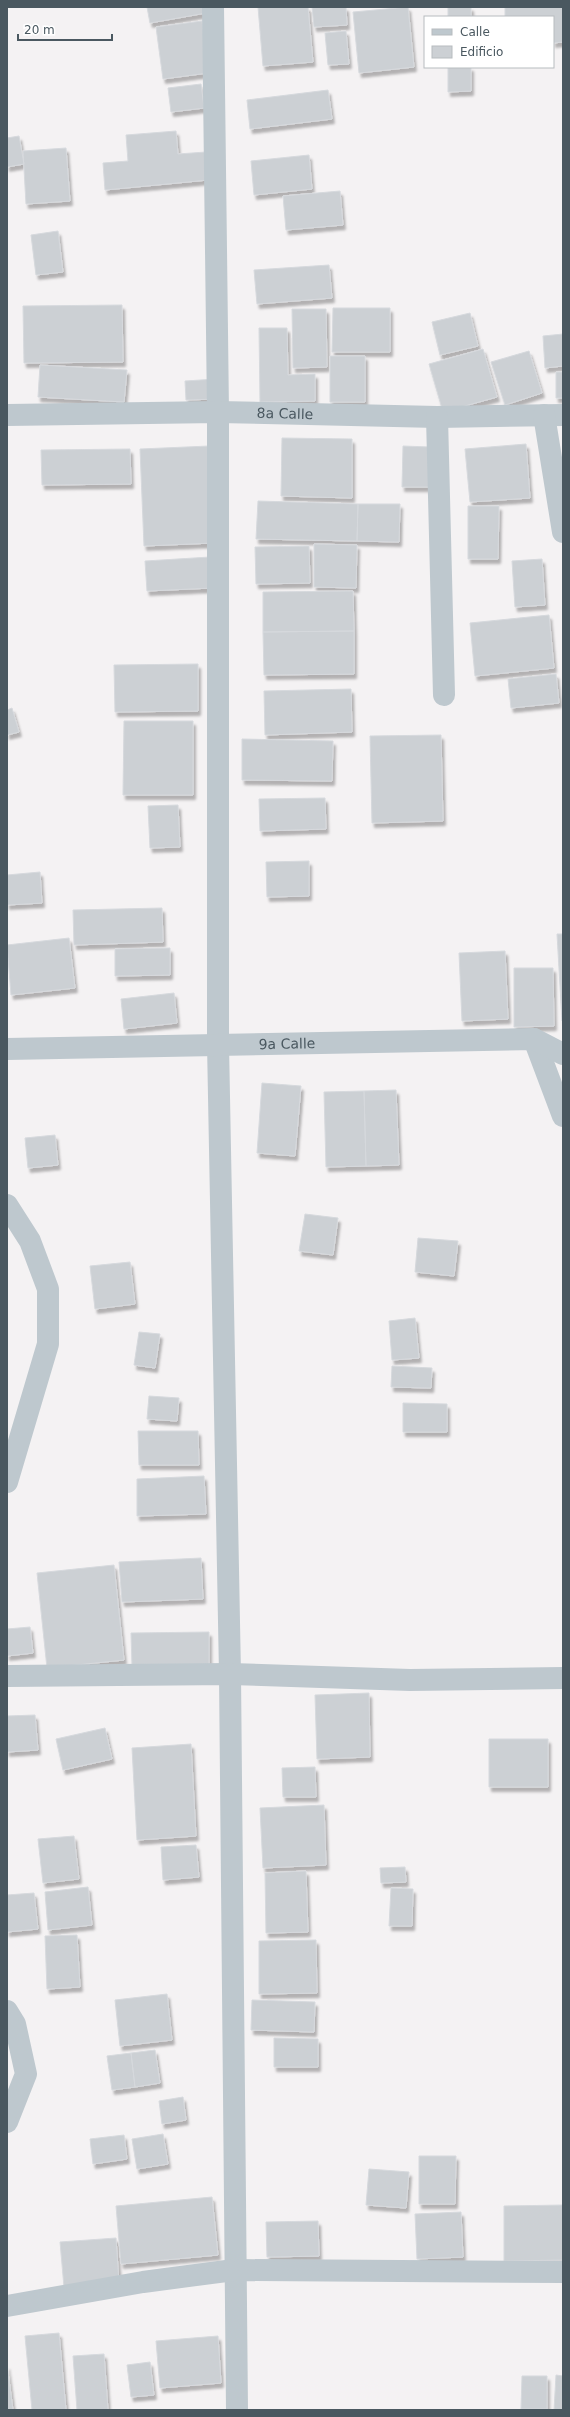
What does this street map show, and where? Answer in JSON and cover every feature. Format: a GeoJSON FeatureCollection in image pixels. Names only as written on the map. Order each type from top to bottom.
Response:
{"type":"FeatureCollection","features":[{"type":"Feature","properties":{"kind":"street"},"geometry":{"type":"LineString","coordinates":[[213,7],[218,412],[218,1044],[230,1674],[234,2270],[237,2410]]}},
{"type":"Feature","properties":{"kind":"street","name":"8a Calle"},"geometry":{"type":"LineString","coordinates":[[7,415],[218,412],[437,417],[553,415]]}},
{"type":"Feature","properties":{"kind":"street"},"geometry":{"type":"LineString","coordinates":[[553,415],[563,532]]}},
{"type":"Feature","properties":{"kind":"street"},"geometry":{"type":"LineString","coordinates":[[437,417],[444,694]]}},
{"type":"Feature","properties":{"kind":"street"},"geometry":{"type":"LineString","coordinates":[[534,1039],[563,1116]]}},
{"type":"Feature","properties":{"kind":"street","name":"9a Calle"},"geometry":{"type":"LineString","coordinates":[[7,1049],[534,1039],[563,1054]]}},
{"type":"Feature","properties":{"kind":"street"},"geometry":{"type":"LineString","coordinates":[[7,1205],[30,1241],[48,1288],[48,1344],[7,1482]]}},
{"type":"Feature","properties":{"kind":"street"},"geometry":{"type":"LineString","coordinates":[[7,1676],[230,1674],[410,1680],[563,1678]]}},
{"type":"Feature","properties":{"kind":"street"},"geometry":{"type":"LineString","coordinates":[[7,2011],[15,2024],[26,2074],[7,2122]]}},
{"type":"Feature","properties":{"kind":"street"},"geometry":{"type":"LineString","coordinates":[[7,2306],[143,2282],[234,2270],[563,2272]]}},
{"type":"Feature","properties":{"kind":"building"},"geometry":{"type":"Polygon","coordinates":[[[147,7],[205,7],[206,13],[150,23],[147,7]]]}},
{"type":"Feature","properties":{"kind":"building"},"geometry":{"type":"Polygon","coordinates":[[[258,7],[308,7],[313,62],[263,66],[258,7]]]}},
{"type":"Feature","properties":{"kind":"building"},"geometry":{"type":"Polygon","coordinates":[[[312,7],[346,7],[347,25],[314,27],[312,7]]]}},
{"type":"Feature","properties":{"kind":"building"},"geometry":{"type":"Polygon","coordinates":[[[408,7],[414,67],[359,73],[353,12],[408,7]]]}},
{"type":"Feature","properties":{"kind":"building"},"geometry":{"type":"Polygon","coordinates":[[[448,7],[471,7],[471,16],[448,16],[448,7]]]}},
{"type":"Feature","properties":{"kind":"building"},"geometry":{"type":"Polygon","coordinates":[[[505,7],[563,7],[563,42],[554,43],[554,16],[505,16],[505,7]]]}},
{"type":"Feature","properties":{"kind":"building"},"geometry":{"type":"Polygon","coordinates":[[[202,21],[208,73],[163,79],[156,27],[202,21]]]}},
{"type":"Feature","properties":{"kind":"building"},"geometry":{"type":"Polygon","coordinates":[[[346,31],[349,64],[328,65],[325,33],[346,31]]]}},
{"type":"Feature","properties":{"kind":"building"},"geometry":{"type":"Polygon","coordinates":[[[448,68],[471,68],[471,91],[448,92],[448,68]]]}},
{"type":"Feature","properties":{"kind":"building"},"geometry":{"type":"Polygon","coordinates":[[[201,84],[204,108],[171,112],[168,88],[201,84]]]}},
{"type":"Feature","properties":{"kind":"building"},"geometry":{"type":"Polygon","coordinates":[[[328,90],[332,119],[250,129],[247,100],[328,90]]]}},
{"type":"Feature","properties":{"kind":"building"},"geometry":{"type":"Polygon","coordinates":[[[176,131],[178,154],[206,152],[208,180],[105,190],[103,163],[128,161],[126,135],[176,131]]]}},
{"type":"Feature","properties":{"kind":"building"},"geometry":{"type":"Polygon","coordinates":[[[19,136],[24,164],[7,167],[7,138],[19,136]]]}},
{"type":"Feature","properties":{"kind":"building"},"geometry":{"type":"Polygon","coordinates":[[[66,148],[70,201],[26,204],[23,151],[66,148]]]}},
{"type":"Feature","properties":{"kind":"building"},"geometry":{"type":"Polygon","coordinates":[[[309,155],[312,189],[254,195],[251,161],[309,155]]]}},
{"type":"Feature","properties":{"kind":"building"},"geometry":{"type":"Polygon","coordinates":[[[340,191],[343,225],[286,230],[283,196],[340,191]]]}},
{"type":"Feature","properties":{"kind":"building"},"geometry":{"type":"Polygon","coordinates":[[[58,231],[63,272],[36,275],[31,235],[58,231]]]}},
{"type":"Feature","properties":{"kind":"building"},"geometry":{"type":"Polygon","coordinates":[[[329,265],[332,298],[257,304],[254,270],[329,265]]]}},
{"type":"Feature","properties":{"kind":"building"},"geometry":{"type":"Polygon","coordinates":[[[122,305],[123,362],[24,363],[23,306],[122,305]]]}},
{"type":"Feature","properties":{"kind":"building"},"geometry":{"type":"Polygon","coordinates":[[[333,308],[390,308],[390,352],[332,352],[333,308]]]}},
{"type":"Feature","properties":{"kind":"building"},"geometry":{"type":"Polygon","coordinates":[[[292,309],[326,309],[327,367],[293,368],[292,309]]]}},
{"type":"Feature","properties":{"kind":"building"},"geometry":{"type":"Polygon","coordinates":[[[470,313],[478,346],[440,355],[432,322],[470,313]]]}},
{"type":"Feature","properties":{"kind":"building"},"geometry":{"type":"Polygon","coordinates":[[[259,328],[287,328],[288,375],[315,374],[315,401],[260,402],[259,328]]]}},
{"type":"Feature","properties":{"kind":"building"},"geometry":{"type":"Polygon","coordinates":[[[563,334],[563,366],[545,368],[543,336],[563,334]]]}},
{"type":"Feature","properties":{"kind":"building"},"geometry":{"type":"Polygon","coordinates":[[[483,349],[497,397],[443,412],[429,364],[483,349]]]}},
{"type":"Feature","properties":{"kind":"building"},"geometry":{"type":"Polygon","coordinates":[[[529,351],[542,393],[505,405],[491,362],[529,351]]]}},
{"type":"Feature","properties":{"kind":"building"},"geometry":{"type":"Polygon","coordinates":[[[330,356],[365,356],[365,402],[330,402],[330,356]]]}},
{"type":"Feature","properties":{"kind":"building"},"geometry":{"type":"Polygon","coordinates":[[[40,365],[127,370],[124,402],[38,397],[40,365]]]}},
{"type":"Feature","properties":{"kind":"building"},"geometry":{"type":"Polygon","coordinates":[[[556,372],[563,372],[563,398],[556,398],[556,372]]]}},
{"type":"Feature","properties":{"kind":"building"},"geometry":{"type":"Polygon","coordinates":[[[216,379],[217,399],[186,400],[185,381],[216,379]]]}},
{"type":"Feature","properties":{"kind":"building"},"geometry":{"type":"Polygon","coordinates":[[[282,438],[352,439],[352,498],[281,496],[282,438]]]}},
{"type":"Feature","properties":{"kind":"building"},"geometry":{"type":"Polygon","coordinates":[[[526,444],[530,498],[470,502],[465,449],[526,444]]]}},
{"type":"Feature","properties":{"kind":"building"},"geometry":{"type":"Polygon","coordinates":[[[209,446],[213,543],[144,546],[140,449],[209,446]]]}},
{"type":"Feature","properties":{"kind":"building"},"geometry":{"type":"Polygon","coordinates":[[[403,446],[430,447],[429,487],[402,487],[403,446]]]}},
{"type":"Feature","properties":{"kind":"building"},"geometry":{"type":"Polygon","coordinates":[[[130,449],[131,484],[42,485],[41,450],[130,449]]]}},
{"type":"Feature","properties":{"kind":"building"},"geometry":{"type":"Polygon","coordinates":[[[258,501],[358,504],[357,541],[256,539],[258,501]]]}},
{"type":"Feature","properties":{"kind":"building"},"geometry":{"type":"Polygon","coordinates":[[[358,504],[400,504],[399,542],[357,541],[358,504]]]}},
{"type":"Feature","properties":{"kind":"building"},"geometry":{"type":"Polygon","coordinates":[[[468,506],[499,506],[498,559],[468,559],[468,506]]]}},
{"type":"Feature","properties":{"kind":"building"},"geometry":{"type":"Polygon","coordinates":[[[314,544],[357,545],[356,588],[314,587],[314,544]]]}},
{"type":"Feature","properties":{"kind":"building"},"geometry":{"type":"Polygon","coordinates":[[[309,546],[310,583],[256,584],[255,547],[309,546]]]}},
{"type":"Feature","properties":{"kind":"building"},"geometry":{"type":"Polygon","coordinates":[[[210,557],[212,588],[147,591],[145,561],[210,557]]]}},
{"type":"Feature","properties":{"kind":"building"},"geometry":{"type":"Polygon","coordinates":[[[542,559],[545,605],[515,607],[512,561],[542,559]]]}},
{"type":"Feature","properties":{"kind":"building"},"geometry":{"type":"Polygon","coordinates":[[[353,591],[354,631],[263,632],[263,592],[353,591]]]}},
{"type":"Feature","properties":{"kind":"building"},"geometry":{"type":"Polygon","coordinates":[[[549,615],[554,668],[475,676],[470,623],[549,615]]]}},
{"type":"Feature","properties":{"kind":"building"},"geometry":{"type":"Polygon","coordinates":[[[354,631],[354,674],[264,675],[263,632],[354,631]]]}},
{"type":"Feature","properties":{"kind":"building"},"geometry":{"type":"Polygon","coordinates":[[[198,664],[198,711],[115,712],[114,665],[198,664]]]}},
{"type":"Feature","properties":{"kind":"building"},"geometry":{"type":"Polygon","coordinates":[[[556,674],[559,703],[511,708],[508,679],[556,674]]]}},
{"type":"Feature","properties":{"kind":"building"},"geometry":{"type":"Polygon","coordinates":[[[351,689],[352,732],[265,735],[264,691],[351,689]]]}},
{"type":"Feature","properties":{"kind":"building"},"geometry":{"type":"Polygon","coordinates":[[[12,708],[19,732],[7,735],[7,710],[12,708]]]}},
{"type":"Feature","properties":{"kind":"building"},"geometry":{"type":"Polygon","coordinates":[[[124,721],[193,721],[193,795],[123,795],[124,721]]]}},
{"type":"Feature","properties":{"kind":"building"},"geometry":{"type":"Polygon","coordinates":[[[441,735],[443,821],[372,823],[370,736],[441,735]]]}},
{"type":"Feature","properties":{"kind":"building"},"geometry":{"type":"Polygon","coordinates":[[[242,739],[333,741],[332,781],[242,780],[242,739]]]}},
{"type":"Feature","properties":{"kind":"building"},"geometry":{"type":"Polygon","coordinates":[[[325,798],[326,829],[260,831],[259,799],[325,798]]]}},
{"type":"Feature","properties":{"kind":"building"},"geometry":{"type":"Polygon","coordinates":[[[178,805],[180,847],[150,848],[148,806],[178,805]]]}},
{"type":"Feature","properties":{"kind":"building"},"geometry":{"type":"Polygon","coordinates":[[[309,861],[309,896],[267,897],[266,862],[309,861]]]}},
{"type":"Feature","properties":{"kind":"building"},"geometry":{"type":"Polygon","coordinates":[[[40,872],[42,903],[7,905],[7,875],[40,872]]]}},
{"type":"Feature","properties":{"kind":"building"},"geometry":{"type":"Polygon","coordinates":[[[162,908],[163,942],[74,945],[73,910],[162,908]]]}},
{"type":"Feature","properties":{"kind":"building"},"geometry":{"type":"Polygon","coordinates":[[[557,934],[563,934],[563,1021],[562,1021],[557,934]]]}},
{"type":"Feature","properties":{"kind":"building"},"geometry":{"type":"Polygon","coordinates":[[[69,938],[75,988],[11,995],[7,945],[69,938]]]}},
{"type":"Feature","properties":{"kind":"building"},"geometry":{"type":"Polygon","coordinates":[[[170,948],[170,975],[115,976],[115,949],[170,948]]]}},
{"type":"Feature","properties":{"kind":"building"},"geometry":{"type":"Polygon","coordinates":[[[505,951],[508,1019],[462,1021],[459,953],[505,951]]]}},
{"type":"Feature","properties":{"kind":"building"},"geometry":{"type":"Polygon","coordinates":[[[514,968],[553,968],[554,1026],[514,1027],[514,968]]]}},
{"type":"Feature","properties":{"kind":"building"},"geometry":{"type":"Polygon","coordinates":[[[174,993],[177,1023],[124,1029],[121,999],[174,993]]]}},
{"type":"Feature","properties":{"kind":"building"},"geometry":{"type":"Polygon","coordinates":[[[262,1083],[301,1086],[295,1156],[257,1153],[262,1083]]]}},
{"type":"Feature","properties":{"kind":"building"},"geometry":{"type":"Polygon","coordinates":[[[396,1090],[399,1165],[366,1166],[364,1091],[396,1090]]]}},
{"type":"Feature","properties":{"kind":"building"},"geometry":{"type":"Polygon","coordinates":[[[364,1091],[366,1166],[326,1167],[324,1092],[364,1091]]]}},
{"type":"Feature","properties":{"kind":"building"},"geometry":{"type":"Polygon","coordinates":[[[55,1135],[58,1165],[28,1168],[25,1138],[55,1135]]]}},
{"type":"Feature","properties":{"kind":"building"},"geometry":{"type":"Polygon","coordinates":[[[305,1214],[338,1218],[333,1255],[299,1251],[305,1214]]]}},
{"type":"Feature","properties":{"kind":"building"},"geometry":{"type":"Polygon","coordinates":[[[418,1238],[458,1241],[454,1276],[415,1272],[418,1238]]]}},
{"type":"Feature","properties":{"kind":"building"},"geometry":{"type":"Polygon","coordinates":[[[130,1262],[135,1304],[95,1309],[90,1266],[130,1262]]]}},
{"type":"Feature","properties":{"kind":"building"},"geometry":{"type":"Polygon","coordinates":[[[415,1318],[419,1358],[392,1360],[389,1321],[415,1318]]]}},
{"type":"Feature","properties":{"kind":"building"},"geometry":{"type":"Polygon","coordinates":[[[139,1332],[160,1334],[155,1368],[134,1365],[139,1332]]]}},
{"type":"Feature","properties":{"kind":"building"},"geometry":{"type":"Polygon","coordinates":[[[392,1366],[432,1368],[431,1388],[391,1387],[392,1366]]]}},
{"type":"Feature","properties":{"kind":"building"},"geometry":{"type":"Polygon","coordinates":[[[149,1396],[179,1398],[177,1421],[147,1419],[149,1396]]]}},
{"type":"Feature","properties":{"kind":"building"},"geometry":{"type":"Polygon","coordinates":[[[403,1403],[447,1404],[447,1432],[403,1432],[403,1403]]]}},
{"type":"Feature","properties":{"kind":"building"},"geometry":{"type":"Polygon","coordinates":[[[138,1431],[198,1431],[199,1465],[139,1465],[138,1431]]]}},
{"type":"Feature","properties":{"kind":"building"},"geometry":{"type":"Polygon","coordinates":[[[204,1476],[206,1514],[137,1516],[137,1479],[204,1476]]]}},
{"type":"Feature","properties":{"kind":"building"},"geometry":{"type":"Polygon","coordinates":[[[201,1558],[203,1599],[122,1602],[119,1562],[201,1558]]]}},
{"type":"Feature","properties":{"kind":"building"},"geometry":{"type":"Polygon","coordinates":[[[114,1565],[124,1660],[47,1668],[37,1573],[114,1565]]]}},
{"type":"Feature","properties":{"kind":"building"},"geometry":{"type":"Polygon","coordinates":[[[30,1627],[33,1653],[7,1656],[7,1629],[30,1627]]]}},
{"type":"Feature","properties":{"kind":"building"},"geometry":{"type":"Polygon","coordinates":[[[209,1632],[209,1665],[132,1666],[131,1633],[209,1632]]]}},
{"type":"Feature","properties":{"kind":"building"},"geometry":{"type":"Polygon","coordinates":[[[369,1693],[370,1757],[317,1759],[315,1695],[369,1693]]]}},
{"type":"Feature","properties":{"kind":"building"},"geometry":{"type":"Polygon","coordinates":[[[35,1715],[38,1750],[7,1752],[7,1716],[35,1715]]]}},
{"type":"Feature","properties":{"kind":"building"},"geometry":{"type":"Polygon","coordinates":[[[105,1728],[112,1759],[63,1770],[56,1739],[105,1728]]]}},
{"type":"Feature","properties":{"kind":"building"},"geometry":{"type":"Polygon","coordinates":[[[489,1739],[548,1739],[548,1787],[489,1787],[489,1739]]]}},
{"type":"Feature","properties":{"kind":"building"},"geometry":{"type":"Polygon","coordinates":[[[191,1744],[196,1836],[137,1840],[132,1748],[191,1744]]]}},
{"type":"Feature","properties":{"kind":"building"},"geometry":{"type":"Polygon","coordinates":[[[315,1767],[316,1797],[283,1797],[282,1768],[315,1767]]]}},
{"type":"Feature","properties":{"kind":"building"},"geometry":{"type":"Polygon","coordinates":[[[324,1805],[326,1865],[263,1868],[260,1808],[324,1805]]]}},
{"type":"Feature","properties":{"kind":"building"},"geometry":{"type":"Polygon","coordinates":[[[74,1836],[79,1879],[43,1883],[38,1839],[74,1836]]]}},
{"type":"Feature","properties":{"kind":"building"},"geometry":{"type":"Polygon","coordinates":[[[196,1845],[199,1877],[163,1880],[161,1847],[196,1845]]]}},
{"type":"Feature","properties":{"kind":"building"},"geometry":{"type":"Polygon","coordinates":[[[405,1867],[406,1882],[381,1883],[380,1868],[405,1867]]]}},
{"type":"Feature","properties":{"kind":"building"},"geometry":{"type":"Polygon","coordinates":[[[306,1871],[308,1932],[266,1933],[265,1873],[306,1871]]]}},
{"type":"Feature","properties":{"kind":"building"},"geometry":{"type":"Polygon","coordinates":[[[88,1887],[92,1925],[48,1930],[45,1892],[88,1887]]]}},
{"type":"Feature","properties":{"kind":"building"},"geometry":{"type":"Polygon","coordinates":[[[391,1888],[413,1889],[412,1926],[389,1926],[391,1888]]]}},
{"type":"Feature","properties":{"kind":"building"},"geometry":{"type":"Polygon","coordinates":[[[34,1893],[38,1929],[7,1932],[7,1895],[34,1893]]]}},
{"type":"Feature","properties":{"kind":"building"},"geometry":{"type":"Polygon","coordinates":[[[77,1935],[80,1987],[47,1989],[45,1936],[77,1935]]]}},
{"type":"Feature","properties":{"kind":"building"},"geometry":{"type":"Polygon","coordinates":[[[316,1940],[317,1993],[259,1994],[259,1941],[316,1940]]]}},
{"type":"Feature","properties":{"kind":"building"},"geometry":{"type":"Polygon","coordinates":[[[167,1994],[172,2040],[120,2046],[115,2000],[167,1994]]]}},
{"type":"Feature","properties":{"kind":"building"},"geometry":{"type":"Polygon","coordinates":[[[252,2000],[315,2002],[314,2032],[251,2030],[252,2000]]]}},
{"type":"Feature","properties":{"kind":"building"},"geometry":{"type":"Polygon","coordinates":[[[274,2038],[318,2039],[318,2067],[274,2067],[274,2038]]]}},
{"type":"Feature","properties":{"kind":"building"},"geometry":{"type":"Polygon","coordinates":[[[155,2050],[160,2083],[135,2087],[131,2053],[155,2050]]]}},
{"type":"Feature","properties":{"kind":"building"},"geometry":{"type":"Polygon","coordinates":[[[131,2053],[135,2087],[112,2090],[107,2056],[131,2053]]]}},
{"type":"Feature","properties":{"kind":"building"},"geometry":{"type":"Polygon","coordinates":[[[183,2097],[186,2120],[162,2124],[159,2101],[183,2097]]]}},
{"type":"Feature","properties":{"kind":"building"},"geometry":{"type":"Polygon","coordinates":[[[163,2134],[168,2164],[137,2169],[132,2139],[163,2134]]]}},
{"type":"Feature","properties":{"kind":"building"},"geometry":{"type":"Polygon","coordinates":[[[124,2135],[127,2159],[93,2164],[90,2139],[124,2135]]]}},
{"type":"Feature","properties":{"kind":"building"},"geometry":{"type":"Polygon","coordinates":[[[419,2156],[456,2156],[455,2204],[419,2204],[419,2156]]]}},
{"type":"Feature","properties":{"kind":"building"},"geometry":{"type":"Polygon","coordinates":[[[369,2169],[409,2172],[406,2208],[366,2205],[369,2169]]]}},
{"type":"Feature","properties":{"kind":"building"},"geometry":{"type":"Polygon","coordinates":[[[212,2197],[218,2255],[121,2264],[116,2206],[212,2197]]]}},
{"type":"Feature","properties":{"kind":"building"},"geometry":{"type":"Polygon","coordinates":[[[563,2205],[563,2260],[504,2261],[504,2206],[563,2205]]]}},
{"type":"Feature","properties":{"kind":"building"},"geometry":{"type":"Polygon","coordinates":[[[461,2212],[463,2257],[417,2259],[415,2214],[461,2212]]]}},
{"type":"Feature","properties":{"kind":"building"},"geometry":{"type":"Polygon","coordinates":[[[318,2221],[319,2256],[267,2257],[266,2222],[318,2221]]]}},
{"type":"Feature","properties":{"kind":"building"},"geometry":{"type":"Polygon","coordinates":[[[116,2238],[119,2283],[64,2287],[60,2242],[116,2238]]]}},
{"type":"Feature","properties":{"kind":"building"},"geometry":{"type":"Polygon","coordinates":[[[59,2333],[66,2410],[32,2410],[25,2336],[59,2333]]]}},
{"type":"Feature","properties":{"kind":"building"},"geometry":{"type":"Polygon","coordinates":[[[218,2336],[221,2383],[160,2388],[156,2341],[218,2336]]]}},
{"type":"Feature","properties":{"kind":"building"},"geometry":{"type":"Polygon","coordinates":[[[104,2354],[108,2410],[77,2410],[73,2356],[104,2354]]]}},
{"type":"Feature","properties":{"kind":"building"},"geometry":{"type":"Polygon","coordinates":[[[150,2362],[154,2395],[131,2397],[127,2365],[150,2362]]]}},
{"type":"Feature","properties":{"kind":"building"},"geometry":{"type":"Polygon","coordinates":[[[7,2365],[13,2410],[7,2410],[7,2365]]]}},
{"type":"Feature","properties":{"kind":"building"},"geometry":{"type":"Polygon","coordinates":[[[556,2375],[563,2376],[563,2410],[554,2410],[556,2375]]]}},
{"type":"Feature","properties":{"kind":"building"},"geometry":{"type":"Polygon","coordinates":[[[522,2376],[547,2376],[547,2409],[521,2409],[522,2376]]]}}]}
